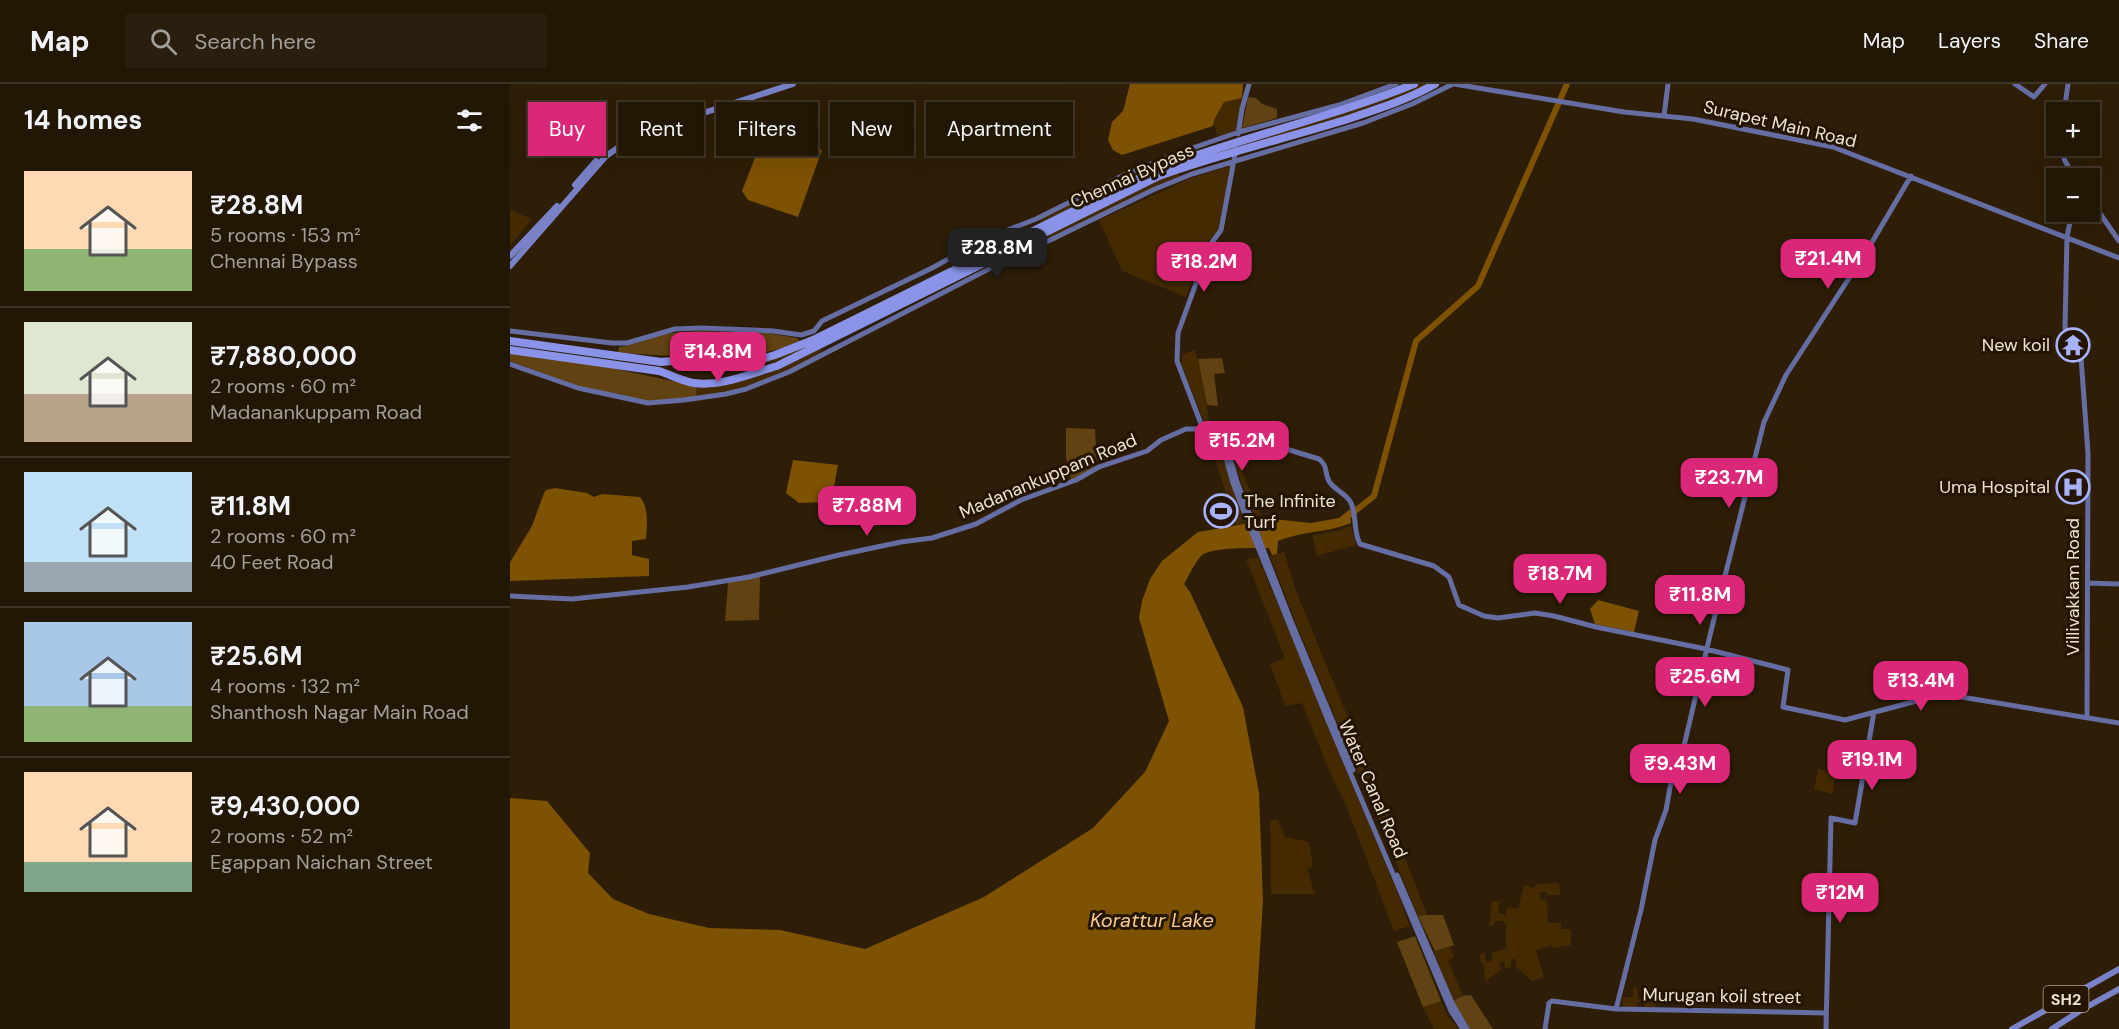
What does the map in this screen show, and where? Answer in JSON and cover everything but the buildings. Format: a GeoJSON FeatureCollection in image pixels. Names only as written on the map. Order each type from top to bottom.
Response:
{"type":"FeatureCollection","features":[{"type":"Feature","properties":{"kind":"highway","name":"Chennai Bypass"},"geometry":{"type":"LineString","coordinates":[[1243,145],[1369,103],[1414,84]]}},
{"type":"Feature","properties":{"kind":"highway","name":"Chennai Bypass"},"geometry":{"type":"LineString","coordinates":[[510,341],[661,362],[695,359],[742,361],[776,355],[813,340],[1158,169],[1375,110],[1435,84]]}},
{"type":"Feature","properties":{"kind":"highway","name":"Chennai Bypass"},"geometry":{"type":"LineString","coordinates":[[510,350],[658,372],[696,384],[712,384],[748,375],[777,366],[814,349],[1159,176],[1232,148]]}},
{"type":"Feature","properties":{"kind":"highway"},"geometry":{"type":"LineString","coordinates":[[742,361],[739,368],[748,375]]}},
{"type":"Feature","properties":{"kind":"highway"},"geometry":{"type":"LineString","coordinates":[[658,372],[661,362]]}},
{"type":"Feature","properties":{"kind":"main road"},"geometry":{"type":"LineString","coordinates":[[581,182],[603,155],[640,130],[744,98],[778,84]]}},
{"type":"Feature","properties":{"kind":"main road"},"geometry":{"type":"LineString","coordinates":[[510,266],[522,247],[581,182],[606,156],[632,138],[793,84]]}},
{"type":"Feature","properties":{"kind":"main road"},"geometry":{"type":"LineString","coordinates":[[1249,84],[1221,230],[1210,245],[1178,333],[1177,361],[1203,429],[1260,441],[1319,459],[1325,465],[1331,485],[1345,495],[1352,507],[1360,544],[1434,566],[1449,577],[1459,605],[1485,616],[1498,618],[1543,614],[1706,649],[1788,670],[1783,707],[1845,720],[1943,693],[2119,723]]}},
{"type":"Feature","properties":{"kind":"main road"},"geometry":{"type":"LineString","coordinates":[[510,331],[612,344],[627,343],[675,329],[773,331],[801,335],[814,331],[822,321],[932,268],[985,239],[1036,219],[1124,175],[1175,154],[1239,132],[1342,104],[1396,84]]}},
{"type":"Feature","properties":{"kind":"main road"},"geometry":{"type":"LineString","coordinates":[[510,364],[578,388],[648,403],[684,400],[746,389],[789,372],[1022,252],[1155,189],[1192,174],[1363,123],[1412,104],[1454,84]]}},
{"type":"Feature","properties":{"kind":"main road","name":"Surapet Main Road"},"geometry":{"type":"LineString","coordinates":[[1454,84],[1624,112],[1693,119],[1833,147],[2119,258]]}},
{"type":"Feature","properties":{"kind":"main road"},"geometry":{"type":"LineString","coordinates":[[1664,116],[1668,84]]}},
{"type":"Feature","properties":{"kind":"main road"},"geometry":{"type":"LineString","coordinates":[[2015,84],[2034,98],[2045,84]]}},
{"type":"Feature","properties":{"kind":"main road"},"geometry":{"type":"LineString","coordinates":[[2065,102],[2067,84]]}},
{"type":"Feature","properties":{"kind":"main road"},"geometry":{"type":"LineString","coordinates":[[1616,1009],[1641,910],[1655,840],[1664,814],[1673,771],[1680,763],[1706,649],[1766,416],[1786,375],[1868,249],[1911,176]]}},
{"type":"Feature","properties":{"kind":"main road"},"geometry":{"type":"LineString","coordinates":[[2100,213],[2119,241]]}},
{"type":"Feature","properties":{"kind":"main road","name":"Villivakkam Road"},"geometry":{"type":"LineString","coordinates":[[2070,222],[2067,237],[2065,328],[2078,340],[2080,345],[2088,453],[2087,718]]}},
{"type":"Feature","properties":{"kind":"main road"},"geometry":{"type":"LineString","coordinates":[[510,256],[522,247]]}},
{"type":"Feature","properties":{"kind":"main road","name":"Madanankuppam Road"},"geometry":{"type":"LineString","coordinates":[[510,596],[572,598],[688,587],[748,577],[901,542],[932,538],[976,524],[1021,500],[1076,480],[1100,467],[1147,451],[1175,432],[1186,429],[1203,429]]}},
{"type":"Feature","properties":{"kind":"main road"},"geometry":{"type":"LineString","coordinates":[[1215,432],[1223,447],[1233,483],[1264,556]]}},
{"type":"Feature","properties":{"kind":"main road"},"geometry":{"type":"LineString","coordinates":[[1225,434],[1250,522]]}},
{"type":"Feature","properties":{"kind":"main road","name":"Water Canal Road"},"geometry":{"type":"LineString","coordinates":[[1264,556],[1451,1011],[1463,1029]]}},
{"type":"Feature","properties":{"kind":"main road","name":"Water Canal Road"},"geometry":{"type":"LineString","coordinates":[[1264,556],[1362,804],[1433,964],[1467,1029]]}},
{"type":"Feature","properties":{"kind":"main road"},"geometry":{"type":"LineString","coordinates":[[2088,583],[2119,584]]}},
{"type":"Feature","properties":{"kind":"main road"},"geometry":{"type":"LineString","coordinates":[[1826,1029],[1831,818],[1855,823],[1874,712]]}},
{"type":"Feature","properties":{"kind":"main road","name":"SH2"},"geometry":{"type":"LineString","coordinates":[[2012,1029],[2119,969]]}},
{"type":"Feature","properties":{"kind":"main road","name":"SH2"},"geometry":{"type":"LineString","coordinates":[[2052,1029],[2119,989]]}},
{"type":"Feature","properties":{"kind":"main road","name":"Murugan koil street"},"geometry":{"type":"LineString","coordinates":[[1545,1029],[1549,1003],[1552,1001],[1616,1009],[1826,1013]]}},
{"type":"Feature","properties":{"kind":"shaded area"},"geometry":{"type":"Polygon","coordinates":[[[1419,84],[1432,84],[1350,116],[1208,156],[781,360],[755,366],[796,351],[1158,170],[1419,84]]]}},
{"type":"Feature","properties":{"kind":"shaded area"},"geometry":{"type":"Polygon","coordinates":[[[1248,97],[1256,98],[1262,104],[1277,109],[1277,118],[1242,128],[1248,97]]]}},
{"type":"Feature","properties":{"kind":"shaded area"},"geometry":{"type":"Polygon","coordinates":[[[1242,98],[1236,130],[1218,137],[1215,119],[1224,102],[1242,98]]]}},
{"type":"Feature","properties":{"kind":"shaded area"},"geometry":{"type":"Polygon","coordinates":[[[1171,157],[1173,161],[1042,223],[1039,219],[1125,177],[1171,157]]]}},
{"type":"Feature","properties":{"kind":"shaded area"},"geometry":{"type":"Polygon","coordinates":[[[1230,166],[1219,229],[1206,244],[1186,297],[1122,271],[1099,220],[1191,178],[1230,166]]]}},
{"type":"Feature","properties":{"kind":"shaded area"},"geometry":{"type":"Polygon","coordinates":[[[1177,171],[1180,177],[1050,239],[1047,234],[1160,178],[1177,171]]]}},
{"type":"Feature","properties":{"kind":"shaded area"},"geometry":{"type":"Polygon","coordinates":[[[510,210],[532,219],[510,246],[510,210]]]}},
{"type":"Feature","properties":{"kind":"shaded area"},"geometry":{"type":"Polygon","coordinates":[[[701,331],[767,333],[797,338],[800,341],[766,352],[733,356],[709,356],[709,353],[698,353],[697,357],[618,353],[619,347],[658,336],[701,331]]]}},
{"type":"Feature","properties":{"kind":"shaded area"},"geometry":{"type":"Polygon","coordinates":[[[820,348],[822,352],[762,380],[732,390],[697,397],[696,386],[712,386],[820,348]]]}},
{"type":"Feature","properties":{"kind":"shaded area"},"geometry":{"type":"Polygon","coordinates":[[[1195,350],[1209,420],[1215,422],[1221,429],[1205,424],[1181,363],[1183,354],[1195,350]]]}},
{"type":"Feature","properties":{"kind":"shaded area"},"geometry":{"type":"Polygon","coordinates":[[[510,352],[593,364],[696,386],[697,397],[648,401],[578,386],[510,361],[510,352]]]}},
{"type":"Feature","properties":{"kind":"shaded area"},"geometry":{"type":"Polygon","coordinates":[[[1222,358],[1225,373],[1214,374],[1218,406],[1207,405],[1198,359],[1222,358]]]}},
{"type":"Feature","properties":{"kind":"shaded area"},"geometry":{"type":"Polygon","coordinates":[[[1066,428],[1095,429],[1097,465],[1071,480],[1066,457],[1066,428]]]}},
{"type":"Feature","properties":{"kind":"shaded area"},"geometry":{"type":"Polygon","coordinates":[[[1206,432],[1214,434],[1218,440],[1245,526],[1237,527],[1206,432]]]}},
{"type":"Feature","properties":{"kind":"shaded area"},"geometry":{"type":"Polygon","coordinates":[[[1227,437],[1233,438],[1241,470],[1264,521],[1257,523],[1235,466],[1227,437]]]}},
{"type":"Feature","properties":{"kind":"shaded area"},"geometry":{"type":"Polygon","coordinates":[[[1351,526],[1356,545],[1317,556],[1312,535],[1351,526]]]}},
{"type":"Feature","properties":{"kind":"shaded area"},"geometry":{"type":"Polygon","coordinates":[[[1284,552],[1296,591],[1365,753],[1427,915],[1418,916],[1299,631],[1270,556],[1284,552]]]}},
{"type":"Feature","properties":{"kind":"shaded area"},"geometry":{"type":"Polygon","coordinates":[[[1258,557],[1410,926],[1394,931],[1346,805],[1302,703],[1285,706],[1270,664],[1285,658],[1246,559],[1258,557]]]}},
{"type":"Feature","properties":{"kind":"shaded area"},"geometry":{"type":"Polygon","coordinates":[[[760,576],[759,620],[725,621],[728,583],[760,576]]]}},
{"type":"Feature","properties":{"kind":"shaded area"},"geometry":{"type":"Polygon","coordinates":[[[1818,769],[1835,773],[1833,794],[1814,789],[1818,769]]]}},
{"type":"Feature","properties":{"kind":"shaded area"},"geometry":{"type":"Polygon","coordinates":[[[1270,820],[1278,820],[1285,837],[1309,842],[1313,867],[1307,868],[1315,894],[1271,894],[1270,820]]]}},
{"type":"Feature","properties":{"kind":"shaded area"},"geometry":{"type":"Polygon","coordinates":[[[1559,883],[1560,895],[1547,895],[1547,892],[1540,892],[1540,899],[1547,901],[1548,923],[1561,923],[1561,929],[1571,929],[1571,945],[1553,948],[1552,945],[1536,950],[1544,977],[1532,981],[1516,967],[1515,959],[1511,959],[1511,967],[1505,968],[1504,962],[1500,963],[1501,969],[1485,982],[1484,966],[1479,954],[1485,953],[1486,962],[1492,961],[1492,952],[1506,949],[1506,925],[1503,921],[1496,921],[1493,926],[1489,926],[1492,901],[1500,901],[1498,913],[1506,915],[1507,907],[1518,909],[1524,885],[1534,888],[1536,884],[1559,883]]]}},
{"type":"Feature","properties":{"kind":"shaded area"},"geometry":{"type":"Polygon","coordinates":[[[1443,915],[1454,945],[1435,951],[1418,916],[1443,915]]]}},
{"type":"Feature","properties":{"kind":"shaded area"},"geometry":{"type":"Polygon","coordinates":[[[1415,936],[1441,1001],[1423,1007],[1397,942],[1415,936]]]}},
{"type":"Feature","properties":{"kind":"shaded area"},"geometry":{"type":"Polygon","coordinates":[[[1450,946],[1454,957],[1448,961],[1463,996],[1453,1001],[1433,952],[1450,946]]]}},
{"type":"Feature","properties":{"kind":"shaded area"},"geometry":{"type":"Polygon","coordinates":[[[1633,988],[1637,988],[1638,998],[1642,999],[1642,988],[1659,988],[1659,1001],[1656,1001],[1656,1008],[1644,1007],[1644,1002],[1638,1002],[1637,1007],[1623,1007],[1623,997],[1633,997],[1633,988]]]}},
{"type":"Feature","properties":{"kind":"shaded area"},"geometry":{"type":"Polygon","coordinates":[[[1471,995],[1493,1029],[1470,1029],[1453,1001],[1471,995]]]}},
{"type":"Feature","properties":{"kind":"shaded area"},"geometry":{"type":"Polygon","coordinates":[[[1441,1001],[1448,1016],[1459,1029],[1434,1029],[1423,1007],[1441,1001]]]}},
{"type":"Feature","properties":{"kind":"water"},"geometry":{"type":"Polygon","coordinates":[[[1130,84],[1243,84],[1242,98],[1224,102],[1213,126],[1122,155],[1113,150],[1108,140],[1112,122],[1123,111],[1130,84]]]}},
{"type":"Feature","properties":{"kind":"water"},"geometry":{"type":"Polygon","coordinates":[[[818,149],[822,150],[798,217],[748,200],[742,191],[756,156],[818,156],[818,149]]]}},
{"type":"Feature","properties":{"kind":"water"},"geometry":{"type":"Polygon","coordinates":[[[793,460],[838,465],[831,502],[799,503],[786,493],[793,460]]]}},
{"type":"Feature","properties":{"kind":"water"},"geometry":{"type":"Polygon","coordinates":[[[555,488],[587,493],[594,497],[602,494],[640,497],[646,511],[646,539],[632,541],[632,555],[649,559],[649,576],[510,581],[510,563],[532,526],[544,493],[546,490],[555,488]]]}},
{"type":"Feature","properties":{"kind":"water","name":"Korattur Lake"},"geometry":{"type":"Polygon","coordinates":[[[1350,509],[1351,523],[1278,541],[1277,554],[1272,555],[1269,548],[1234,548],[1207,552],[1197,561],[1184,584],[1190,592],[1243,707],[1259,793],[1263,901],[1255,1029],[510,1029],[510,798],[547,801],[590,853],[588,873],[613,899],[649,914],[709,928],[780,930],[865,949],[984,897],[1093,828],[1145,772],[1169,721],[1139,618],[1150,579],[1162,561],[1198,532],[1273,519],[1311,523],[1339,518],[1350,509]]]}},
{"type":"Feature","properties":{"kind":"water"},"geometry":{"type":"Polygon","coordinates":[[[1598,600],[1639,611],[1634,632],[1595,624],[1590,609],[1598,600]]]}},
{"type":"Feature","properties":{"kind":"waterway"},"geometry":{"type":"LineString","coordinates":[[1350,515],[1374,496],[1416,341],[1478,286],[1567,84]]}},
{"type":"Feature","properties":{"kind":"place","name":"New koil"},"geometry":{"type":"Point","coordinates":[2073,345]}},
{"type":"Feature","properties":{"kind":"place","name":"Uma Hospital"},"geometry":{"type":"Point","coordinates":[2073,487]}},
{"type":"Feature","properties":{"kind":"place","name":"The Infinite Turf"},"geometry":{"type":"Point","coordinates":[1221,511]}}]}
